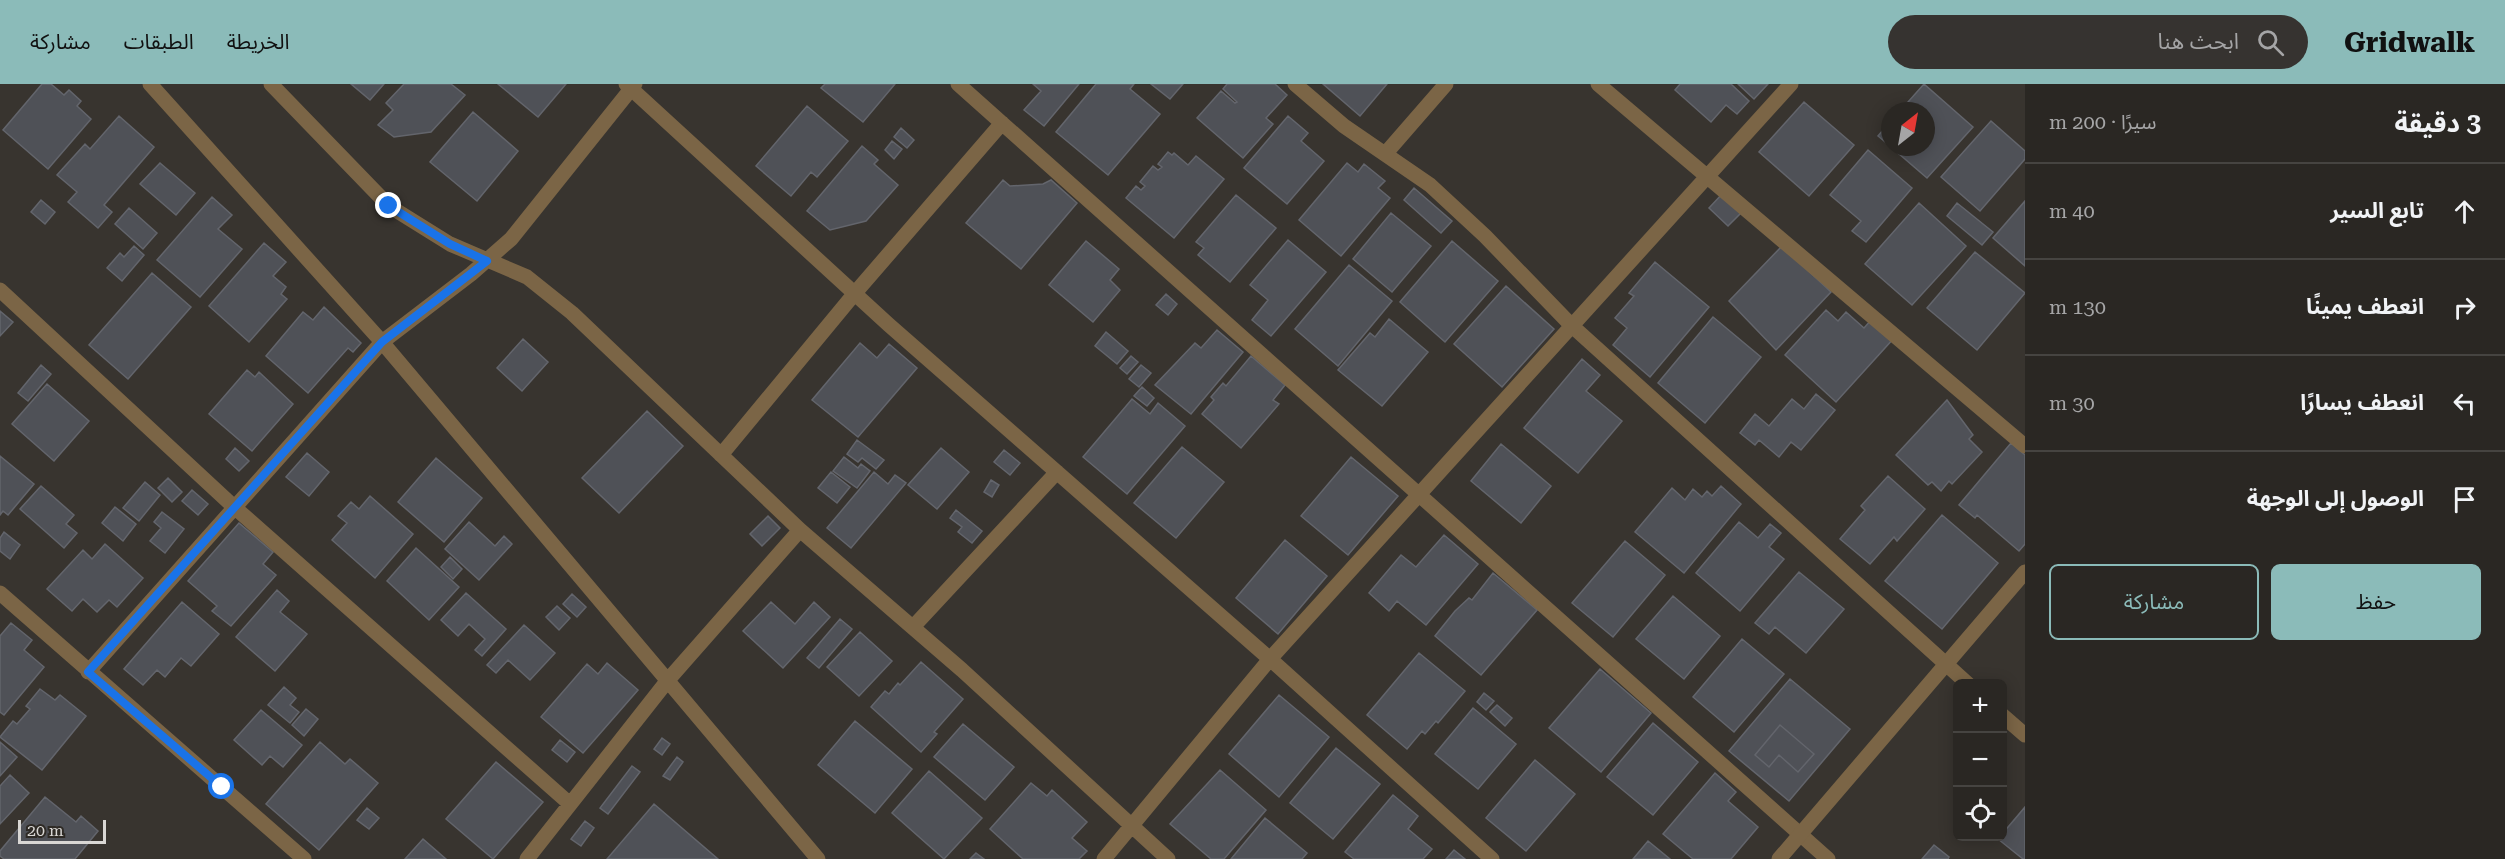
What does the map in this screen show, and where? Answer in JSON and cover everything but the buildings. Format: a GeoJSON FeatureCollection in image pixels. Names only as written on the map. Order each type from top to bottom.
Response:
{"type":"FeatureCollection","features":[{"type":"Feature","properties":{"kind":"street"},"geometry":{"type":"LineString","coordinates":[[150,84],[382,342],[818,859]]}},
{"type":"Feature","properties":{"kind":"street"},"geometry":{"type":"LineString","coordinates":[[271,84],[389,206],[450,244],[527,277],[543,289],[800,530],[913,627],[1168,859]]}},
{"type":"Feature","properties":{"kind":"street"},"geometry":{"type":"LineString","coordinates":[[958,84],[1828,859]]}},
{"type":"Feature","properties":{"kind":"street"},"geometry":{"type":"LineString","coordinates":[[1295,84],[1344,126],[1430,185],[1485,236],[1570,326],[1963,679]]}},
{"type":"Feature","properties":{"kind":"street"},"geometry":{"type":"LineString","coordinates":[[1386,153],[1446,84]]}},
{"type":"Feature","properties":{"kind":"street"},"geometry":{"type":"LineString","coordinates":[[1598,84],[1708,175],[2025,447]]}},
{"type":"Feature","properties":{"kind":"street"},"geometry":{"type":"LineString","coordinates":[[1104,859],[1270,659],[1791,84]]}},
{"type":"Feature","properties":{"kind":"street"},"geometry":{"type":"LineString","coordinates":[[88,672],[382,342],[487,261],[511,239],[631,85],[855,293],[1270,659],[1492,859]]}},
{"type":"Feature","properties":{"kind":"street"},"geometry":{"type":"LineString","coordinates":[[721,455],[855,293],[1002,123]]}},
{"type":"Feature","properties":{"kind":"street"},"geometry":{"type":"LineString","coordinates":[[0,290],[233,507],[570,804]]}},
{"type":"Feature","properties":{"kind":"street"},"geometry":{"type":"LineString","coordinates":[[913,627],[1057,472]]}},
{"type":"Feature","properties":{"kind":"street"},"geometry":{"type":"LineString","coordinates":[[527,859],[668,680],[800,530]]}},
{"type":"Feature","properties":{"kind":"street"},"geometry":{"type":"LineString","coordinates":[[1779,859],[2025,572]]}},
{"type":"Feature","properties":{"kind":"street"},"geometry":{"type":"LineString","coordinates":[[0,593],[304,859]]}},
{"type":"Feature","properties":{"kind":"street"},"geometry":{"type":"LineString","coordinates":[[2007,719],[2025,735]]}},
{"type":"Feature","properties":{"kind":"route"},"geometry":{"type":"LineString","coordinates":[[222,787],[88,672],[382,342],[487,261],[450,244],[389,206]]}}]}
